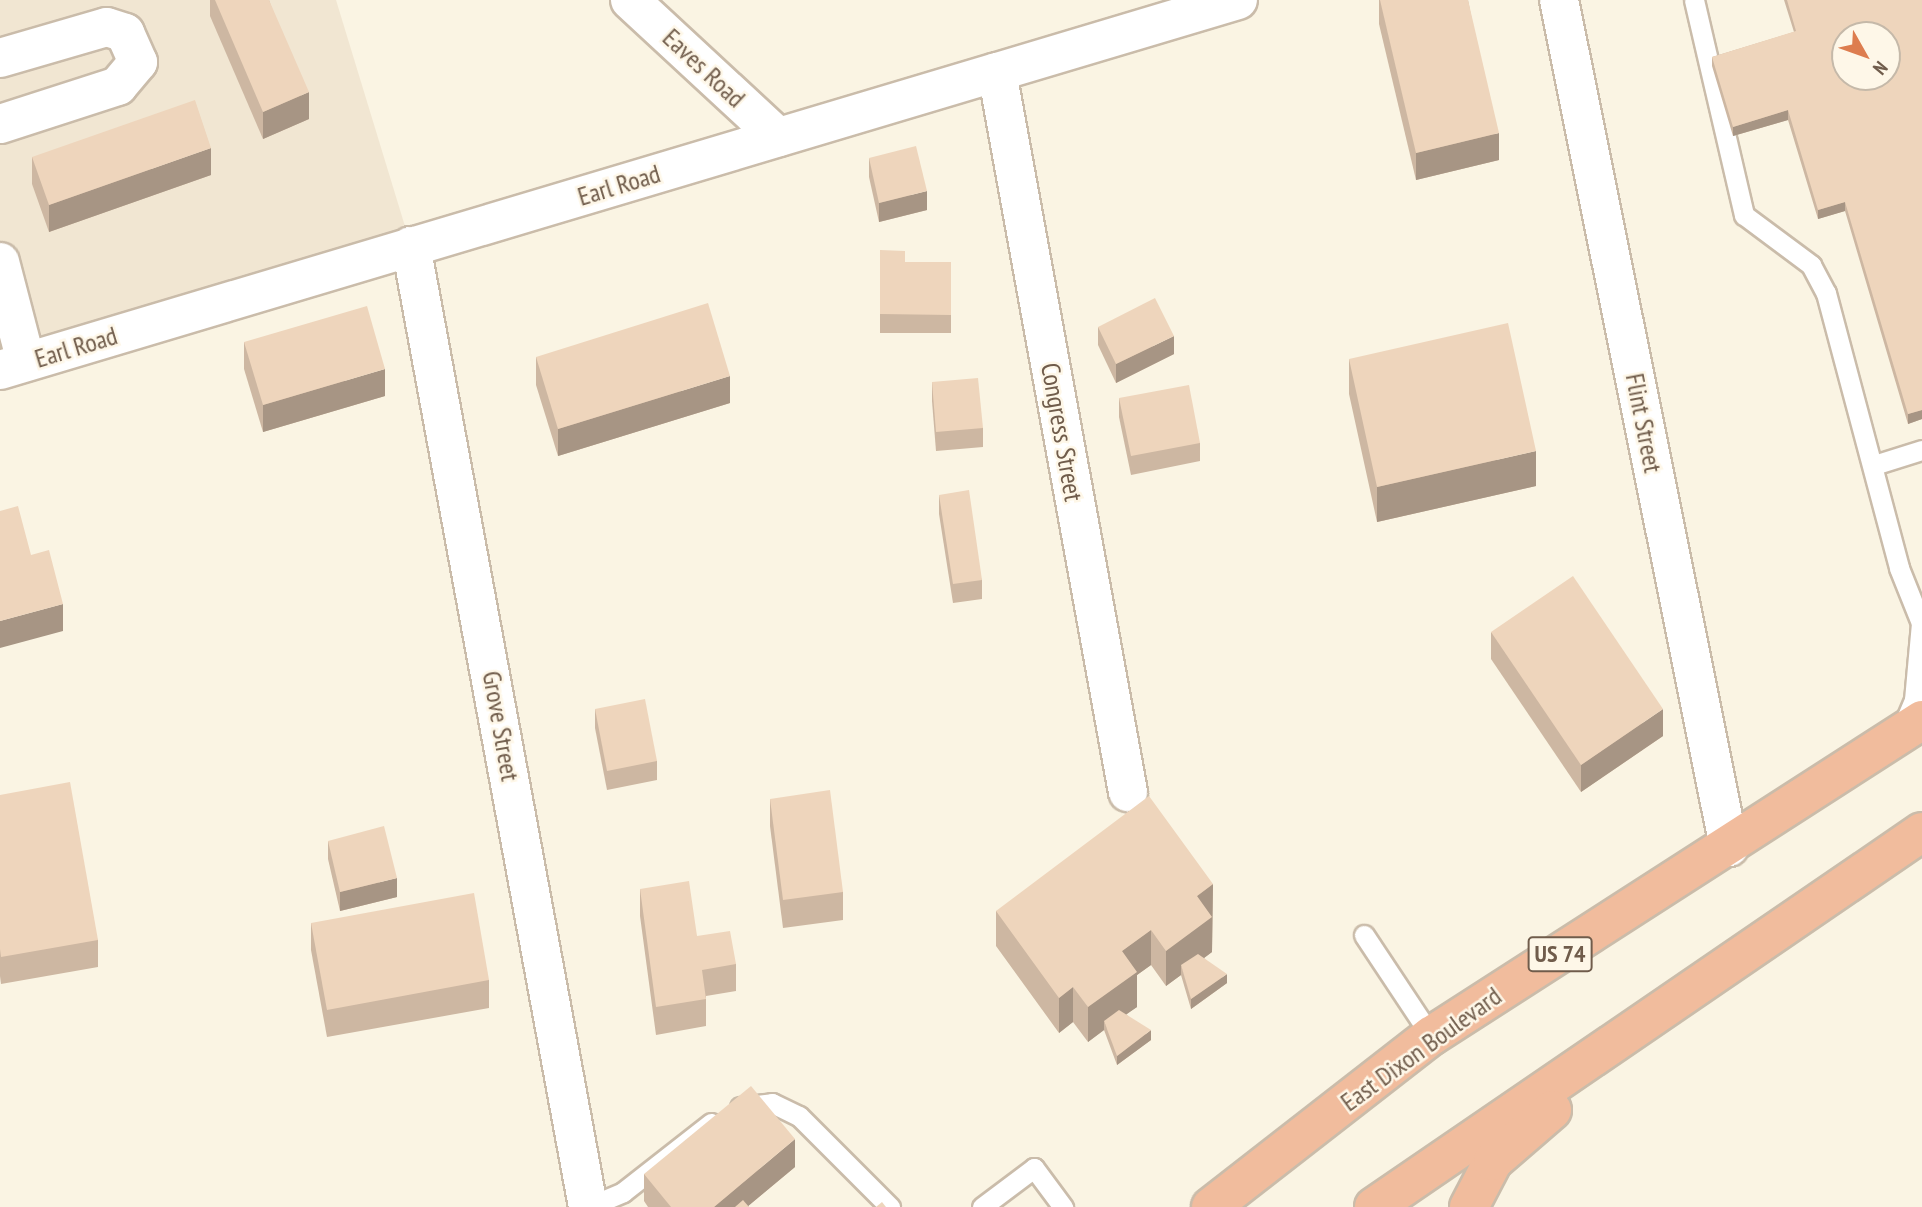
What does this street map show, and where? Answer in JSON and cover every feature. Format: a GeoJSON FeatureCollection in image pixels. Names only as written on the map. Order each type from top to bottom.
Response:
{"type":"FeatureCollection","features":[{"type":"Feature","properties":{"kind":"highway","name":"East Dixon Boulevard"},"geometry":{"type":"LineString","coordinates":[[1211,1207],[1431,1035],[1729,847],[1911,727]]}},
{"type":"Feature","properties":{"kind":"highway"},"geometry":{"type":"LineString","coordinates":[[1374,1207],[1922,832]]}},
{"type":"Feature","properties":{"kind":"highway"},"geometry":{"type":"LineString","coordinates":[[1469,1207],[1493,1161],[1722,968]]}},
{"type":"Feature","properties":{"kind":"street","name":"Eaves Road"},"geometry":{"type":"LineString","coordinates":[[630,0],[778,137]]}},
{"type":"Feature","properties":{"kind":"street","name":"Earl Road"},"geometry":{"type":"LineString","coordinates":[[13,366],[1238,0]]}},
{"type":"Feature","properties":{"kind":"street","name":"Flint Street"},"geometry":{"type":"LineString","coordinates":[[1559,0],[1729,847]]}},
{"type":"Feature","properties":{"kind":"street"},"geometry":{"type":"LineString","coordinates":[[0,58],[107,27],[125,33],[138,62],[118,86],[0,124]]}},
{"type":"Feature","properties":{"kind":"street","name":"Congress Street"},"geometry":{"type":"LineString","coordinates":[[997,72],[1128,792]]}},
{"type":"Feature","properties":{"kind":"street","name":"Grove Street"},"geometry":{"type":"LineString","coordinates":[[411,246],[605,1204]]}},
{"type":"Feature","properties":{"kind":"street"},"geometry":{"type":"LineString","coordinates":[[0,262],[13,366]]}},
{"type":"Feature","properties":{"kind":"lane"},"geometry":{"type":"LineString","coordinates":[[1694,0],[1744,215],[1811,265],[1826,293],[1874,465],[1899,568],[1922,623],[1911,727]]}},
{"type":"Feature","properties":{"kind":"lane"},"geometry":{"type":"LineString","coordinates":[[1874,465],[1922,450]]}},
{"type":"Feature","properties":{"kind":"lane"},"geometry":{"type":"LineString","coordinates":[[1364,935],[1431,1035]]}},
{"type":"Feature","properties":{"kind":"lane"},"geometry":{"type":"LineString","coordinates":[[605,1204],[682,1140],[731,1110],[764,1103],[799,1116],[824,1136],[890,1207]]}},
{"type":"Feature","properties":{"kind":"lane"},"geometry":{"type":"LineString","coordinates":[[982,1207],[1034,1168],[1063,1207]]}},
{"type":"Feature","properties":{"kind":"shaded area"},"geometry":{"type":"Polygon","coordinates":[[[0,0],[336,0],[411,246],[0,370],[0,0]]]}},
{"type":"Feature","properties":{"kind":"building"},"geometry":{"type":"Polygon","coordinates":[[[215,0],[269,0],[309,92],[263,112],[215,0]]]}},
{"type":"Feature","properties":{"kind":"building"},"geometry":{"type":"Polygon","coordinates":[[[1380,0],[1468,0],[1499,133],[1416,153],[1380,0]]]}},
{"type":"Feature","properties":{"kind":"building"},"geometry":{"type":"Polygon","coordinates":[[[1787,0],[1922,0],[1922,410],[1908,414],[1845,202],[1818,210],[1788,110],[1733,127],[1712,57],[1796,31],[1787,0]]]}},
{"type":"Feature","properties":{"kind":"building"},"geometry":{"type":"Polygon","coordinates":[[[195,100],[211,148],[49,205],[32,157],[195,100]]]}},
{"type":"Feature","properties":{"kind":"building"},"geometry":{"type":"Polygon","coordinates":[[[916,146],[927,191],[879,203],[869,158],[916,146]]]}},
{"type":"Feature","properties":{"kind":"building"},"geometry":{"type":"Polygon","coordinates":[[[880,250],[905,251],[905,262],[951,262],[951,315],[880,314],[880,250]]]}},
{"type":"Feature","properties":{"kind":"building"},"geometry":{"type":"Polygon","coordinates":[[[1155,298],[1174,336],[1116,364],[1098,327],[1155,298]]]}},
{"type":"Feature","properties":{"kind":"building"},"geometry":{"type":"Polygon","coordinates":[[[708,303],[730,376],[558,429],[536,357],[708,303]]]}},
{"type":"Feature","properties":{"kind":"building"},"geometry":{"type":"Polygon","coordinates":[[[367,306],[385,369],[263,405],[244,342],[367,306]]]}},
{"type":"Feature","properties":{"kind":"building"},"geometry":{"type":"Polygon","coordinates":[[[1508,323],[1536,451],[1377,487],[1349,359],[1508,323]]]}},
{"type":"Feature","properties":{"kind":"building"},"geometry":{"type":"Polygon","coordinates":[[[978,378],[983,428],[936,432],[932,382],[978,378]]]}},
{"type":"Feature","properties":{"kind":"building"},"geometry":{"type":"Polygon","coordinates":[[[1189,385],[1200,443],[1131,456],[1119,398],[1189,385]]]}},
{"type":"Feature","properties":{"kind":"building"},"geometry":{"type":"Polygon","coordinates":[[[969,490],[982,580],[953,584],[939,495],[969,490]]]}},
{"type":"Feature","properties":{"kind":"building"},"geometry":{"type":"Polygon","coordinates":[[[18,506],[31,555],[49,550],[63,604],[0,621],[0,511],[18,506]]]}},
{"type":"Feature","properties":{"kind":"building"},"geometry":{"type":"Polygon","coordinates":[[[1573,576],[1663,709],[1581,765],[1491,632],[1573,576]]]}},
{"type":"Feature","properties":{"kind":"building"},"geometry":{"type":"Polygon","coordinates":[[[645,699],[657,761],[607,771],[595,709],[645,699]]]}},
{"type":"Feature","properties":{"kind":"building"},"geometry":{"type":"Polygon","coordinates":[[[70,782],[98,940],[1,957],[0,795],[70,782]]]}},
{"type":"Feature","properties":{"kind":"building"},"geometry":{"type":"Polygon","coordinates":[[[830,790],[843,892],[783,900],[770,799],[830,790]]]}},
{"type":"Feature","properties":{"kind":"building"},"geometry":{"type":"Polygon","coordinates":[[[1149,796],[1213,884],[1197,896],[1212,917],[1166,951],[1151,930],[1122,951],[1137,972],[1088,1007],[1073,987],[1059,998],[996,911],[1149,796]]]}},
{"type":"Feature","properties":{"kind":"building"},"geometry":{"type":"Polygon","coordinates":[[[384,826],[397,878],[340,892],[328,841],[384,826]]]}},
{"type":"Feature","properties":{"kind":"building"},"geometry":{"type":"Polygon","coordinates":[[[689,881],[697,936],[730,931],[736,964],[702,970],[706,999],[656,1007],[640,889],[689,881]]]}},
{"type":"Feature","properties":{"kind":"building"},"geometry":{"type":"Polygon","coordinates":[[[474,893],[489,980],[327,1010],[311,923],[474,893]]]}},
{"type":"Feature","properties":{"kind":"building"},"geometry":{"type":"Polygon","coordinates":[[[1198,954],[1227,974],[1191,999],[1181,965],[1198,954]]]}},
{"type":"Feature","properties":{"kind":"building"},"geometry":{"type":"Polygon","coordinates":[[[1119,1010],[1151,1030],[1117,1056],[1104,1021],[1119,1010]]]}},
{"type":"Feature","properties":{"kind":"building"},"geometry":{"type":"Polygon","coordinates":[[[751,1086],[795,1139],[714,1207],[671,1207],[644,1174],[751,1086]]]}},
{"type":"Feature","properties":{"kind":"building"},"geometry":{"type":"Polygon","coordinates":[[[743,1200],[749,1207],[735,1207],[743,1200]]]}}]}
